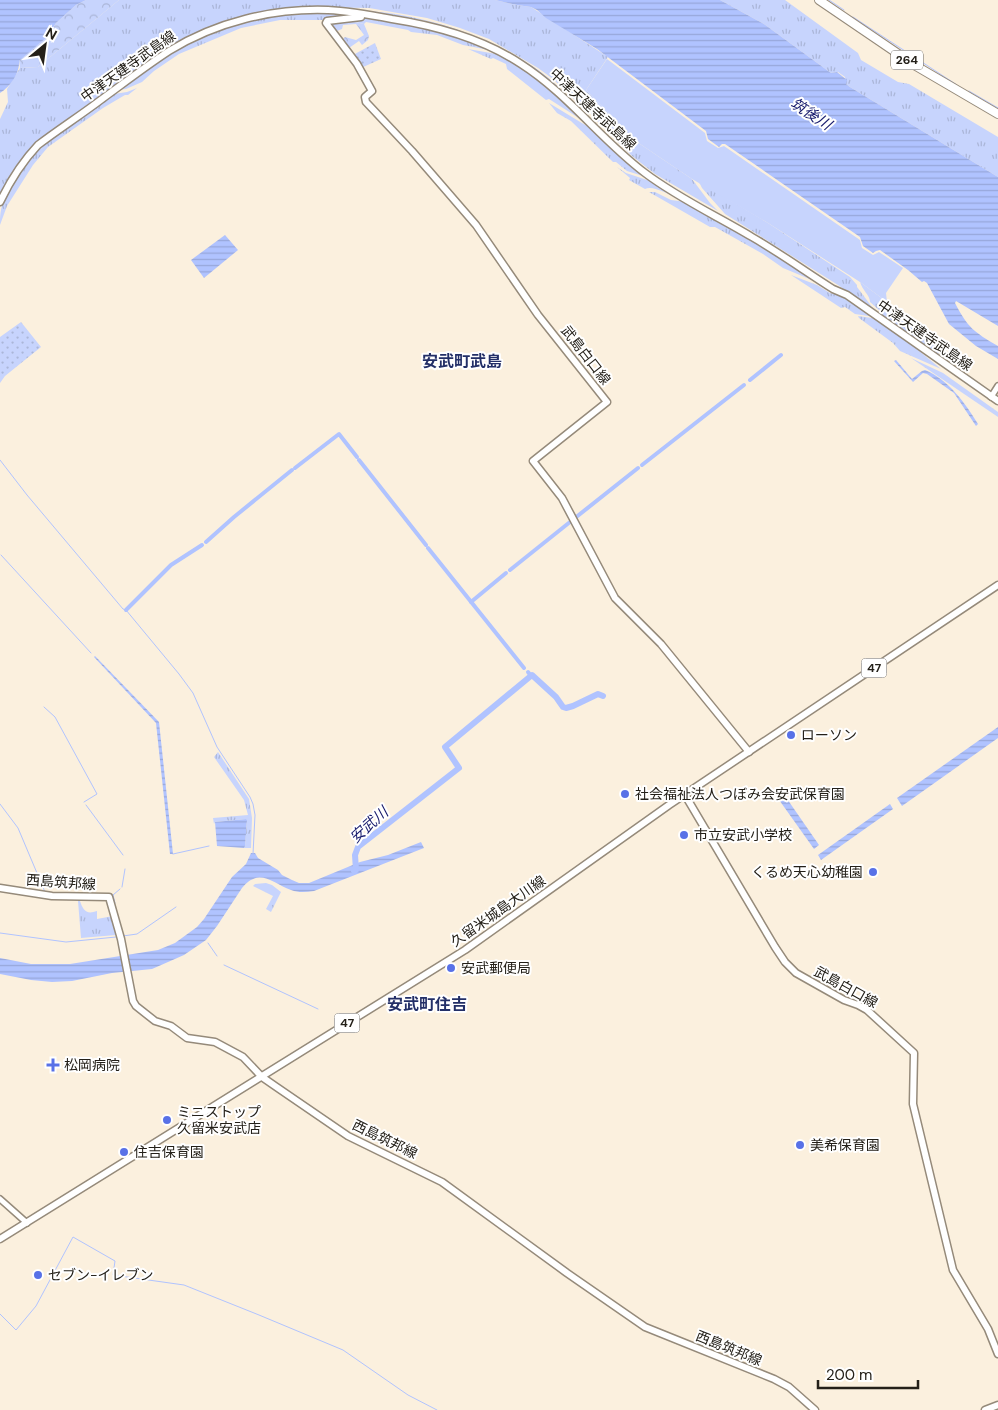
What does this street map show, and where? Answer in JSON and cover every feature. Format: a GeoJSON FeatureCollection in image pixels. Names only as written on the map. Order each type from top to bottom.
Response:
{"type":"FeatureCollection","features":[{"type":"Feature","properties":{"kind":"highway","name":"264"},"geometry":{"type":"LineString","coordinates":[[819,0],[916,66],[998,114]]}},
{"type":"Feature","properties":{"kind":"main road","name":"中津天建寺武島線"},"geometry":{"type":"LineString","coordinates":[[0,202],[16,173],[38,145],[170,50],[197,36],[222,26],[270,13],[304,10],[330,10],[427,24],[486,45],[519,62],[540,76],[562,95],[628,161],[657,182],[754,238],[833,289],[848,295],[998,401]]}},
{"type":"Feature","properties":{"kind":"main road","name":"武島白口線"},"geometry":{"type":"LineString","coordinates":[[370,15],[326,23],[357,64],[372,91],[365,97],[366,102],[412,151],[476,225],[538,315],[607,402],[533,461],[562,498],[615,598],[661,644],[749,752]]}},
{"type":"Feature","properties":{"kind":"main road","name":"久留米城島大川線"},"geometry":{"type":"LineString","coordinates":[[0,1238],[466,950],[629,832],[998,585]]}},
{"type":"Feature","properties":{"kind":"main road","name":"武島白口線"},"geometry":{"type":"LineString","coordinates":[[685,795],[775,947],[790,968],[832,993],[867,1010],[914,1053],[913,1104],[953,1270],[995,1342],[998,1354]]}},
{"type":"Feature","properties":{"kind":"main road","name":"西島筑邦線"},"geometry":{"type":"LineString","coordinates":[[0,888],[52,896],[109,897],[135,1004],[155,1021],[171,1026],[187,1038],[215,1042],[230,1050],[252,1064],[262,1077],[348,1136],[442,1182],[639,1323],[661,1334],[774,1379],[789,1387],[815,1410]]}},
{"type":"Feature","properties":{"kind":"main road"},"geometry":{"type":"LineString","coordinates":[[985,1410],[998,1405]]}},
{"type":"Feature","properties":{"kind":"street"},"geometry":{"type":"LineString","coordinates":[[992,396],[998,386]]}},
{"type":"Feature","properties":{"kind":"street"},"geometry":{"type":"LineString","coordinates":[[0,1199],[27,1222]]}},
{"type":"Feature","properties":{"kind":"green space"},"geometry":{"type":"Polygon","coordinates":[[[86,0],[119,0],[38,67],[20,68],[19,61],[47,37],[56,23],[76,5],[86,0]]]}},
{"type":"Feature","properties":{"kind":"green space"},"geometry":{"type":"Polygon","coordinates":[[[119,0],[495,0],[531,7],[608,57],[586,90],[637,142],[692,179],[718,211],[655,174],[632,156],[593,117],[577,87],[576,91],[588,113],[553,79],[489,39],[427,18],[369,8],[304,7],[268,11],[221,22],[193,34],[169,47],[45,137],[0,196],[0,119],[8,102],[7,89],[20,68],[38,67],[119,0]]]}},
{"type":"Feature","properties":{"kind":"green space"},"geometry":{"type":"Polygon","coordinates":[[[720,0],[785,0],[858,53],[861,60],[898,82],[909,84],[998,137],[998,177],[850,87],[846,84],[845,77],[838,72],[831,73],[764,24],[720,0]]]}},
{"type":"Feature","properties":{"kind":"green space"},"geometry":{"type":"Polygon","coordinates":[[[365,11],[413,17],[439,24],[490,42],[513,54],[553,82],[628,155],[642,166],[690,198],[816,273],[835,288],[654,177],[630,159],[566,96],[544,77],[520,61],[458,32],[427,21],[365,11]]]}},
{"type":"Feature","properties":{"kind":"green space"},"geometry":{"type":"Polygon","coordinates":[[[306,12],[360,15],[326,20],[280,20],[241,28],[179,54],[154,71],[142,82],[126,89],[118,90],[169,54],[202,36],[253,20],[306,12]]]}},
{"type":"Feature","properties":{"kind":"green space"},"geometry":{"type":"Polygon","coordinates":[[[372,17],[428,27],[458,36],[494,51],[463,45],[437,35],[411,32],[366,22],[364,24],[335,22],[372,17]]]}},
{"type":"Feature","properties":{"kind":"green space"},"geometry":{"type":"Polygon","coordinates":[[[335,22],[364,24],[369,36],[368,40],[362,45],[359,41],[349,48],[342,40],[345,37],[356,40],[364,35],[356,24],[343,25],[342,29],[337,31],[331,25],[335,22]]]}},
{"type":"Feature","properties":{"kind":"green space"},"geometry":{"type":"Polygon","coordinates":[[[375,43],[381,59],[361,68],[353,55],[375,43]]]}},
{"type":"Feature","properties":{"kind":"green space"},"geometry":{"type":"Polygon","coordinates":[[[468,49],[502,55],[541,80],[588,124],[549,99],[546,100],[507,69],[506,64],[468,49]]]}},
{"type":"Feature","properties":{"kind":"green space"},"geometry":{"type":"Polygon","coordinates":[[[607,59],[705,133],[707,141],[718,148],[724,146],[860,240],[862,248],[873,255],[879,252],[903,268],[886,293],[887,302],[860,282],[768,223],[692,179],[637,142],[586,90],[607,59]]]}},
{"type":"Feature","properties":{"kind":"green space"},"geometry":{"type":"Polygon","coordinates":[[[137,88],[103,108],[48,147],[33,165],[7,206],[0,225],[3,204],[12,186],[33,157],[45,145],[57,134],[114,94],[137,88]]]}},
{"type":"Feature","properties":{"kind":"green space"},"geometry":{"type":"Polygon","coordinates":[[[549,103],[595,131],[646,177],[627,171],[616,162],[613,162],[571,121],[557,113],[549,103]]]}},
{"type":"Feature","properties":{"kind":"green space"},"geometry":{"type":"Polygon","coordinates":[[[617,167],[626,173],[653,182],[678,198],[657,189],[645,189],[629,180],[630,178],[617,167]]]}},
{"type":"Feature","properties":{"kind":"green space"},"geometry":{"type":"Polygon","coordinates":[[[699,182],[768,223],[850,277],[875,311],[838,285],[725,214],[699,182]]]}},
{"type":"Feature","properties":{"kind":"green space"},"geometry":{"type":"Polygon","coordinates":[[[649,192],[655,192],[671,200],[686,202],[749,237],[819,283],[783,268],[763,254],[715,227],[710,227],[649,192]]]}},
{"type":"Feature","properties":{"kind":"green space"},"geometry":{"type":"Polygon","coordinates":[[[791,275],[817,285],[830,293],[847,298],[875,317],[855,314],[845,307],[841,308],[791,275]]]}},
{"type":"Feature","properties":{"kind":"green space"},"geometry":{"type":"Polygon","coordinates":[[[860,282],[887,302],[891,310],[942,348],[937,356],[881,316],[880,311],[870,302],[860,282]]]}},
{"type":"Feature","properties":{"kind":"green space"},"geometry":{"type":"Polygon","coordinates":[[[858,316],[879,319],[910,341],[912,345],[941,369],[900,351],[893,343],[858,316]]]}},
{"type":"Feature","properties":{"kind":"green space"},"geometry":{"type":"Polygon","coordinates":[[[21,322],[41,347],[5,376],[0,383],[0,337],[21,322]]]}},
{"type":"Feature","properties":{"kind":"green space"},"geometry":{"type":"Polygon","coordinates":[[[911,358],[943,373],[998,412],[998,417],[911,358]]]}},
{"type":"Feature","properties":{"kind":"green space"},"geometry":{"type":"Polygon","coordinates":[[[218,752],[249,799],[252,818],[251,848],[244,848],[246,819],[215,822],[214,824],[213,818],[248,815],[244,800],[214,757],[218,752]]]}},
{"type":"Feature","properties":{"kind":"green space"},"geometry":{"type":"Polygon","coordinates":[[[266,883],[281,892],[271,912],[266,909],[273,896],[253,886],[266,883]]]}},
{"type":"Feature","properties":{"kind":"green space"},"geometry":{"type":"Polygon","coordinates":[[[78,901],[80,901],[86,911],[97,911],[97,919],[113,916],[116,935],[81,938],[78,901]]]}},
{"type":"Feature","properties":{"kind":"water"},"geometry":{"type":"Polygon","coordinates":[[[0,0],[86,0],[76,5],[56,23],[47,37],[19,61],[14,79],[0,93],[0,0]]]}},
{"type":"Feature","properties":{"kind":"water","name":"筑後川"},"geometry":{"type":"Polygon","coordinates":[[[495,0],[720,0],[764,24],[831,73],[837,72],[847,80],[846,84],[850,87],[998,177],[998,326],[956,301],[955,303],[972,329],[998,346],[998,359],[976,346],[949,324],[927,283],[922,282],[880,250],[873,253],[863,246],[860,237],[725,144],[719,147],[708,139],[706,131],[597,49],[531,7],[495,0]]]}},
{"type":"Feature","properties":{"kind":"water"},"geometry":{"type":"Polygon","coordinates":[[[225,235],[238,250],[204,278],[191,260],[225,235]]]}},
{"type":"Feature","properties":{"kind":"water"},"geometry":{"type":"Polygon","coordinates":[[[896,360],[912,379],[925,370],[942,380],[962,400],[978,424],[976,426],[954,393],[927,374],[923,373],[913,382],[894,361],[896,360]]]}},
{"type":"Feature","properties":{"kind":"water"},"geometry":{"type":"Polygon","coordinates":[[[95,656],[159,722],[173,854],[170,854],[156,723],[95,656]]]}},
{"type":"Feature","properties":{"kind":"water"},"geometry":{"type":"Polygon","coordinates":[[[998,727],[998,738],[902,806],[897,798],[998,727]]]}},
{"type":"Feature","properties":{"kind":"water"},"geometry":{"type":"Polygon","coordinates":[[[783,793],[819,845],[814,849],[777,797],[783,793]]]}},
{"type":"Feature","properties":{"kind":"water"},"geometry":{"type":"Polygon","coordinates":[[[890,804],[893,809],[821,860],[818,855],[890,804]]]}},
{"type":"Feature","properties":{"kind":"water"},"geometry":{"type":"Polygon","coordinates":[[[246,819],[244,848],[217,846],[215,822],[246,819]]]}},
{"type":"Feature","properties":{"kind":"water"},"geometry":{"type":"Polygon","coordinates":[[[421,842],[424,848],[314,891],[297,892],[266,878],[254,878],[242,888],[206,940],[184,955],[152,969],[112,973],[72,981],[52,982],[0,974],[0,958],[31,964],[70,964],[158,950],[175,943],[197,927],[204,919],[232,877],[246,864],[251,853],[255,853],[258,858],[278,870],[282,875],[299,883],[309,883],[360,862],[388,855],[421,842]]]}},
{"type":"Feature","properties":{"kind":"waterway"},"geometry":{"type":"LineString","coordinates":[[829,0],[844,10]]}},
{"type":"Feature","properties":{"kind":"waterway"},"geometry":{"type":"LineString","coordinates":[[853,17],[957,85]]}},
{"type":"Feature","properties":{"kind":"waterway"},"geometry":{"type":"LineString","coordinates":[[969,91],[998,108]]}},
{"type":"Feature","properties":{"kind":"waterway"},"geometry":{"type":"LineString","coordinates":[[750,380],[781,355]]}},
{"type":"Feature","properties":{"kind":"waterway"},"geometry":{"type":"LineString","coordinates":[[642,465],[744,385]]}},
{"type":"Feature","properties":{"kind":"waterway"},"geometry":{"type":"LineString","coordinates":[[295,468],[339,434],[357,457]]}},
{"type":"Feature","properties":{"kind":"waterway"},"geometry":{"type":"LineString","coordinates":[[0,460],[27,495],[123,609],[126,610],[193,693],[217,747],[253,804],[255,815],[253,854]]}},
{"type":"Feature","properties":{"kind":"waterway"},"geometry":{"type":"LineString","coordinates":[[359,460],[426,545]]}},
{"type":"Feature","properties":{"kind":"waterway"},"geometry":{"type":"LineString","coordinates":[[575,518],[638,468]]}},
{"type":"Feature","properties":{"kind":"waterway"},"geometry":{"type":"LineString","coordinates":[[206,542],[292,470]]}},
{"type":"Feature","properties":{"kind":"waterway"},"geometry":{"type":"LineString","coordinates":[[510,570],[570,522]]}},
{"type":"Feature","properties":{"kind":"waterway"},"geometry":{"type":"LineString","coordinates":[[126,610],[171,565],[202,545]]}},
{"type":"Feature","properties":{"kind":"waterway"},"geometry":{"type":"LineString","coordinates":[[428,548],[524,668]]}},
{"type":"Feature","properties":{"kind":"waterway"},"geometry":{"type":"LineString","coordinates":[[1,555],[91,653]]}},
{"type":"Feature","properties":{"kind":"waterway"},"geometry":{"type":"LineString","coordinates":[[471,602],[506,573]]}},
{"type":"Feature","properties":{"kind":"waterway","name":"安武川"},"geometry":{"type":"LineString","coordinates":[[528,672],[531,676]]}},
{"type":"Feature","properties":{"kind":"waterway","name":"安武川"},"geometry":{"type":"LineString","coordinates":[[354,871],[356,870],[355,855],[358,847],[459,768],[445,747],[532,675],[566,708],[598,694],[603,696]]}},
{"type":"Feature","properties":{"kind":"waterway"},"geometry":{"type":"LineString","coordinates":[[44,707],[55,717],[97,794],[84,802]]}},
{"type":"Feature","properties":{"kind":"waterway"},"geometry":{"type":"LineString","coordinates":[[0,804],[18,828],[45,892]]}},
{"type":"Feature","properties":{"kind":"waterway"},"geometry":{"type":"LineString","coordinates":[[86,805],[123,855]]}},
{"type":"Feature","properties":{"kind":"waterway"},"geometry":{"type":"LineString","coordinates":[[173,854],[209,846]]}},
{"type":"Feature","properties":{"kind":"waterway"},"geometry":{"type":"LineString","coordinates":[[122,887],[125,869]]}},
{"type":"Feature","properties":{"kind":"waterway"},"geometry":{"type":"LineString","coordinates":[[115,903],[113,895],[120,889]]}},
{"type":"Feature","properties":{"kind":"waterway"},"geometry":{"type":"LineString","coordinates":[[123,936],[137,934],[176,907]]}},
{"type":"Feature","properties":{"kind":"waterway"},"geometry":{"type":"LineString","coordinates":[[0,933],[66,942],[116,937]]}},
{"type":"Feature","properties":{"kind":"waterway"},"geometry":{"type":"LineString","coordinates":[[208,943],[217,956]]}},
{"type":"Feature","properties":{"kind":"waterway"},"geometry":{"type":"LineString","coordinates":[[224,965],[318,1009]]}},
{"type":"Feature","properties":{"kind":"waterway"},"geometry":{"type":"LineString","coordinates":[[0,1314],[16,1330],[36,1306],[73,1237],[115,1261],[113,1275],[184,1285],[259,1315],[343,1350],[408,1395],[437,1410]]}},
{"type":"Feature","properties":{"kind":"place","name":"ローソン"},"geometry":{"type":"Point","coordinates":[791,735]}},
{"type":"Feature","properties":{"kind":"place","name":"社会福祉法人つぼみ会安武保育園"},"geometry":{"type":"Point","coordinates":[625,794]}},
{"type":"Feature","properties":{"kind":"place","name":"市立安武小学校"},"geometry":{"type":"Point","coordinates":[684,835]}},
{"type":"Feature","properties":{"kind":"place","name":"くるめ天心幼稚園"},"geometry":{"type":"Point","coordinates":[873,872]}},
{"type":"Feature","properties":{"kind":"place","name":"安武郵便局"},"geometry":{"type":"Point","coordinates":[451,968]}},
{"type":"Feature","properties":{"kind":"place","name":"松岡病院"},"geometry":{"type":"Point","coordinates":[53,1065]}},
{"type":"Feature","properties":{"kind":"place","name":"ミニストップ 久留米安武店"},"geometry":{"type":"Point","coordinates":[167,1120]}},
{"type":"Feature","properties":{"kind":"place","name":"美希保育園"},"geometry":{"type":"Point","coordinates":[800,1145]}},
{"type":"Feature","properties":{"kind":"place","name":"住吉保育園"},"geometry":{"type":"Point","coordinates":[124,1152]}},
{"type":"Feature","properties":{"kind":"place","name":"セブン-イレブン"},"geometry":{"type":"Point","coordinates":[38,1275]}},
{"type":"Feature","properties":{"kind":"district","name":"安武町武島"},"geometry":{"type":"Point","coordinates":[462,361]}},
{"type":"Feature","properties":{"kind":"district","name":"安武町住吉"},"geometry":{"type":"Point","coordinates":[427,1004]}}]}
